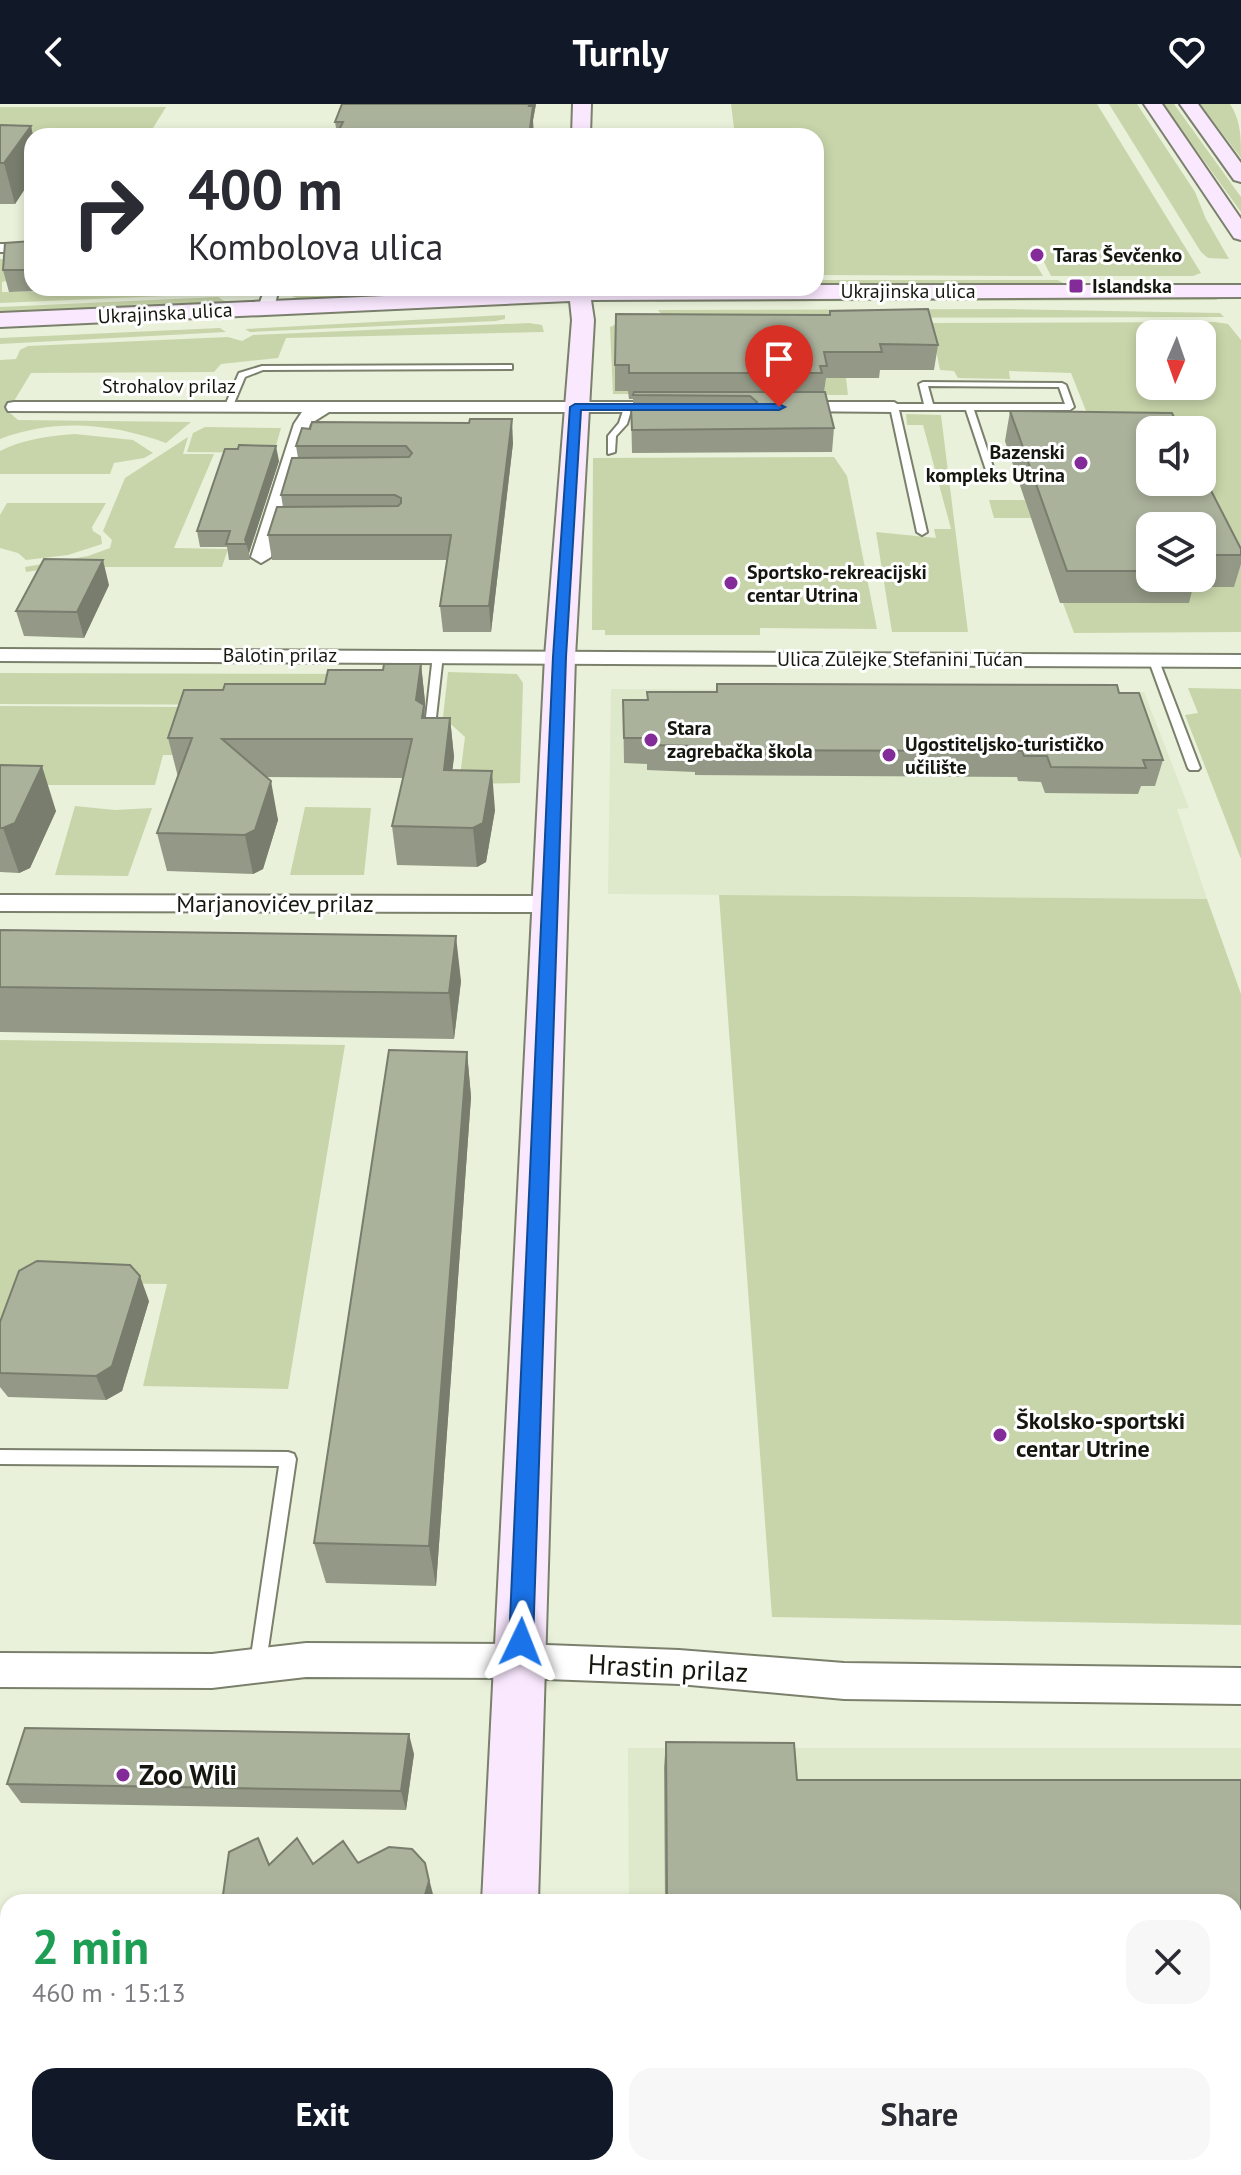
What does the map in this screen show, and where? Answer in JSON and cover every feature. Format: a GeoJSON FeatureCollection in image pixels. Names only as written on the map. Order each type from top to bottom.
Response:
{"type":"FeatureCollection","features":[{"type":"Feature","properties":{"kind":"street"},"geometry":{"type":"LineString","coordinates":[[581,128],[582,104]]}},
{"type":"Feature","properties":{"kind":"street"},"geometry":{"type":"LineString","coordinates":[[1153,104],[1241,234]]}},
{"type":"Feature","properties":{"kind":"street"},"geometry":{"type":"LineString","coordinates":[[1189,104],[1241,176]]}},
{"type":"Feature","properties":{"kind":"street"},"geometry":{"type":"LineString","coordinates":[[0,248],[24,248]]}},
{"type":"Feature","properties":{"kind":"street","name":"Ukrajinska ulica"},"geometry":{"type":"LineString","coordinates":[[824,294],[1241,291]]}},
{"type":"Feature","properties":{"kind":"street"},"geometry":{"type":"LineString","coordinates":[[510,1894],[560,657],[583,320],[580,296]]}},
{"type":"Feature","properties":{"kind":"street","name":"Ukrajinska ulica"},"geometry":{"type":"LineString","coordinates":[[0,332],[580,296]]}},
{"type":"Feature","properties":{"kind":"street","name":"Ukrajinska ulica"},"geometry":{"type":"LineString","coordinates":[[0,320],[269,298],[580,296],[1241,306]]}},
{"type":"Feature","properties":{"kind":"street","name":"Strohalov prilaz"},"geometry":{"type":"LineString","coordinates":[[14,407],[575,407],[625,416],[688,407]]}},
{"type":"Feature","properties":{"kind":"street"},"geometry":{"type":"LineString","coordinates":[[779,407],[894,407]]}},
{"type":"Feature","properties":{"kind":"street"},"geometry":{"type":"LineString","coordinates":[[261,557],[279,526],[294,476],[302,424],[307,416],[324,408]]}},
{"type":"Feature","properties":{"kind":"street","name":"Balotin prilaz"},"geometry":{"type":"LineString","coordinates":[[0,655],[560,657]]}},
{"type":"Feature","properties":{"kind":"street","name":"Ulica Zulejke Stefanini Tućan"},"geometry":{"type":"LineString","coordinates":[[560,657],[1241,661]]}},
{"type":"Feature","properties":{"kind":"street","name":"Marjanovićev prilaz"},"geometry":{"type":"LineString","coordinates":[[0,903],[550,904]]}},
{"type":"Feature","properties":{"kind":"street","name":"Hrastin prilaz"},"geometry":{"type":"LineString","coordinates":[[0,1670],[212,1671],[259,1663],[306,1660],[520,1661],[679,1667],[844,1681],[1241,1686]]}},
{"type":"Feature","properties":{"kind":"lane"},"geometry":{"type":"LineString","coordinates":[[228,408],[242,375],[262,368],[509,367]]}},
{"type":"Feature","properties":{"kind":"lane"},"geometry":{"type":"LineString","coordinates":[[922,532],[894,407],[1070,407],[1062,385],[923,384],[929,406]]}},
{"type":"Feature","properties":{"kind":"lane"},"geometry":{"type":"LineString","coordinates":[[969,407],[993,479]]}},
{"type":"Feature","properties":{"kind":"lane"},"geometry":{"type":"LineString","coordinates":[[611,452],[612,436],[625,416],[639,424]]}},
{"type":"Feature","properties":{"kind":"lane"},"geometry":{"type":"LineString","coordinates":[[429,738],[438,655]]}},
{"type":"Feature","properties":{"kind":"lane"},"geometry":{"type":"LineString","coordinates":[[1154,661],[1194,768]]}},
{"type":"Feature","properties":{"kind":"lane"},"geometry":{"type":"LineString","coordinates":[[0,1457],[288,1459],[259,1663]]}},
{"type":"Feature","properties":{"kind":"shaded area"},"geometry":{"type":"Polygon","coordinates":[[[731,104],[1097,104],[1201,273],[1193,276],[1051,276],[1043,254],[1029,253],[1043,276],[824,275],[824,128],[734,128],[731,104]]]}},
{"type":"Feature","properties":{"kind":"shaded area"},"geometry":{"type":"Polygon","coordinates":[[[1109,104],[1137,104],[1195,192],[1206,219],[1229,259],[1208,258],[1201,252],[1109,104]]]}},
{"type":"Feature","properties":{"kind":"shaded area"},"geometry":{"type":"Polygon","coordinates":[[[1163,104],[1174,104],[1241,197],[1241,212],[1163,104]]]}},
{"type":"Feature","properties":{"kind":"shaded area"},"geometry":{"type":"Polygon","coordinates":[[[1200,104],[1230,104],[1238,123],[1241,158],[1200,104]]]}},
{"type":"Feature","properties":{"kind":"shaded area"},"geometry":{"type":"Polygon","coordinates":[[[0,107],[166,107],[153,128],[24,128],[24,142],[0,160],[0,107]]]}},
{"type":"Feature","properties":{"kind":"shaded area"},"geometry":{"type":"Polygon","coordinates":[[[24,258],[24,266],[10,280],[2,282],[2,292],[24,292],[24,296],[164,296],[0,303],[0,259],[24,258]]]}},
{"type":"Feature","properties":{"kind":"shaded area"},"geometry":{"type":"Polygon","coordinates":[[[824,280],[1058,280],[1063,283],[824,287],[824,280]]]}},
{"type":"Feature","properties":{"kind":"shaded area"},"geometry":{"type":"Polygon","coordinates":[[[292,296],[407,296],[301,300],[292,296]]]}},
{"type":"Feature","properties":{"kind":"shaded area"},"geometry":{"type":"Polygon","coordinates":[[[1215,296],[1217,300],[656,302],[655,297],[1215,296]]]}},
{"type":"Feature","properties":{"kind":"shaded area"},"geometry":{"type":"Polygon","coordinates":[[[218,297],[228,303],[0,316],[0,307],[218,297]]]}},
{"type":"Feature","properties":{"kind":"shaded area"},"geometry":{"type":"Polygon","coordinates":[[[1005,309],[1220,313],[1224,317],[679,318],[664,317],[658,310],[1005,309]]]}},
{"type":"Feature","properties":{"kind":"shaded area"},"geometry":{"type":"Polygon","coordinates":[[[505,315],[505,319],[496,321],[250,332],[245,329],[505,315]]]}},
{"type":"Feature","properties":{"kind":"shaded area","name":"Bazenski kompleks Utrina"},"geometry":{"type":"Polygon","coordinates":[[[1136,322],[1136,400],[1216,400],[1216,322],[1228,324],[1241,340],[1241,632],[1074,633],[1031,518],[994,518],[989,500],[1025,500],[1005,441],[1034,441],[1090,421],[1071,373],[1009,371],[1010,379],[958,378],[954,371],[940,370],[932,330],[870,337],[879,378],[846,378],[848,395],[613,394],[610,327],[617,324],[1136,322]]]}},
{"type":"Feature","properties":{"kind":"shaded area"},"geometry":{"type":"Polygon","coordinates":[[[529,323],[542,325],[544,332],[286,338],[278,358],[221,364],[214,372],[31,373],[8,411],[18,420],[191,422],[166,443],[125,431],[83,426],[41,428],[0,439],[0,360],[16,359],[20,350],[28,346],[228,337],[242,341],[253,335],[529,323]]]}},
{"type":"Feature","properties":{"kind":"shaded area"},"geometry":{"type":"Polygon","coordinates":[[[220,328],[226,332],[0,344],[0,338],[220,328]]]}},
{"type":"Feature","properties":{"kind":"shaded area"},"geometry":{"type":"Polygon","coordinates":[[[906,414],[941,415],[968,632],[892,632],[876,532],[936,538],[934,529],[951,529],[923,425],[907,425],[906,414]]]}},
{"type":"Feature","properties":{"kind":"shaded area"},"geometry":{"type":"Polygon","coordinates":[[[205,427],[281,428],[274,453],[187,452],[193,433],[205,427]]]}},
{"type":"Feature","properties":{"kind":"shaded area"},"geometry":{"type":"Polygon","coordinates":[[[75,434],[133,440],[153,453],[144,458],[114,463],[110,474],[0,474],[0,451],[27,441],[75,434]]]}},
{"type":"Feature","properties":{"kind":"shaded area"},"geometry":{"type":"Polygon","coordinates":[[[188,437],[183,454],[214,454],[174,548],[228,549],[222,567],[60,567],[26,572],[25,567],[88,556],[110,548],[112,540],[103,531],[125,478],[188,437]]]}},
{"type":"Feature","properties":{"kind":"shaded area","name":"Sportsko-rekreacijski centar Utrina"},"geometry":{"type":"Polygon","coordinates":[[[834,457],[847,476],[877,629],[760,628],[760,635],[605,635],[605,630],[592,630],[593,458],[834,457]]]}},
{"type":"Feature","properties":{"kind":"shaded area"},"geometry":{"type":"Polygon","coordinates":[[[7,503],[106,503],[92,527],[101,536],[102,544],[68,555],[26,560],[18,553],[0,548],[0,515],[7,503]]]}},
{"type":"Feature","properties":{"kind":"shaded area"},"geometry":{"type":"Polygon","coordinates":[[[448,672],[517,674],[523,683],[520,783],[459,784],[465,737],[443,717],[448,672]]]}},
{"type":"Feature","properties":{"kind":"shaded area"},"geometry":{"type":"Polygon","coordinates":[[[0,673],[373,674],[366,705],[0,704],[0,673]]]}},
{"type":"Feature","properties":{"kind":"shaded area"},"geometry":{"type":"Polygon","coordinates":[[[1188,688],[1241,689],[1241,859],[1185,715],[1198,713],[1188,688]]]}},
{"type":"Feature","properties":{"kind":"shaded area","name":"Ugostiteljsko-turističko učilište"},"geometry":{"type":"Polygon","coordinates":[[[611,689],[1144,692],[1189,808],[1177,809],[1207,899],[608,894],[611,689]]]}},
{"type":"Feature","properties":{"kind":"shaded area"},"geometry":{"type":"Polygon","coordinates":[[[0,706],[187,707],[175,755],[163,755],[155,785],[0,785],[0,706]]]}},
{"type":"Feature","properties":{"kind":"shaded area"},"geometry":{"type":"Polygon","coordinates":[[[75,806],[115,810],[152,808],[128,876],[55,875],[75,806]]]}},
{"type":"Feature","properties":{"kind":"shaded area"},"geometry":{"type":"Polygon","coordinates":[[[305,807],[371,808],[364,875],[290,875],[305,807]]]}},
{"type":"Feature","properties":{"kind":"shaded area","name":"Školsko-sportski centar Utrine"},"geometry":{"type":"Polygon","coordinates":[[[719,895],[1207,899],[1241,994],[1241,1625],[772,1617],[719,895]]]}},
{"type":"Feature","properties":{"kind":"shaded area"},"geometry":{"type":"Polygon","coordinates":[[[0,1040],[345,1045],[288,1389],[143,1386],[167,1284],[25,1282],[0,1351],[0,1040]]]}},
{"type":"Feature","properties":{"kind":"shaded area"},"geometry":{"type":"Polygon","coordinates":[[[628,1748],[1241,1748],[1241,1894],[629,1894],[628,1748]]]}},
{"type":"Feature","properties":{"kind":"building"},"geometry":{"type":"Polygon","coordinates":[[[342,104],[533,106],[530,128],[340,128],[343,122],[335,122],[342,104]]]}},
{"type":"Feature","properties":{"kind":"building"},"geometry":{"type":"Polygon","coordinates":[[[0,125],[31,126],[24,128],[24,136],[4,163],[0,163],[0,125]]]}},
{"type":"Feature","properties":{"kind":"building"},"geometry":{"type":"Polygon","coordinates":[[[24,242],[24,270],[3,270],[5,243],[24,242]]]}},
{"type":"Feature","properties":{"kind":"building"},"geometry":{"type":"Polygon","coordinates":[[[928,309],[938,345],[880,344],[882,352],[824,352],[827,366],[820,366],[822,373],[629,373],[629,365],[615,365],[616,314],[830,315],[830,311],[928,309]]]}},
{"type":"Feature","properties":{"kind":"building"},"geometry":{"type":"Polygon","coordinates":[[[634,392],[825,392],[834,428],[632,430],[631,407],[750,408],[757,402],[750,396],[633,395],[634,392]]]}},
{"type":"Feature","properties":{"kind":"building"},"geometry":{"type":"Polygon","coordinates":[[[1010,411],[1172,413],[1173,416],[1136,416],[1136,496],[1214,496],[1241,549],[1241,555],[1216,555],[1216,512],[1136,512],[1136,571],[1067,571],[1010,411]]]}},
{"type":"Feature","properties":{"kind":"building"},"geometry":{"type":"Polygon","coordinates":[[[470,419],[512,419],[489,606],[440,606],[451,535],[268,535],[277,507],[398,506],[401,503],[401,498],[395,495],[281,495],[292,458],[409,457],[412,453],[406,446],[296,446],[302,428],[310,429],[312,422],[469,423],[470,419]]]}},
{"type":"Feature","properties":{"kind":"building"},"geometry":{"type":"Polygon","coordinates":[[[239,445],[276,446],[245,540],[247,544],[226,544],[230,531],[197,531],[225,449],[238,449],[239,445]]]}},
{"type":"Feature","properties":{"kind":"building"},"geometry":{"type":"Polygon","coordinates":[[[44,559],[103,560],[77,612],[16,611],[44,559]]]}},
{"type":"Feature","properties":{"kind":"building"},"geometry":{"type":"Polygon","coordinates":[[[384,664],[421,664],[416,700],[424,705],[422,718],[450,718],[444,770],[492,771],[483,823],[473,828],[392,826],[412,739],[222,739],[271,781],[255,830],[245,835],[157,833],[192,738],[168,738],[184,690],[223,690],[225,684],[325,684],[328,670],[383,670],[384,664]]]}},
{"type":"Feature","properties":{"kind":"building"},"geometry":{"type":"Polygon","coordinates":[[[717,684],[1117,685],[1119,693],[1139,693],[1163,760],[1143,760],[1146,768],[1051,767],[1047,756],[1024,756],[1022,751],[696,750],[696,746],[647,745],[648,738],[624,738],[623,700],[648,700],[647,692],[717,692],[717,684]]]}},
{"type":"Feature","properties":{"kind":"building"},"geometry":{"type":"Polygon","coordinates":[[[0,765],[42,766],[15,823],[3,828],[0,828],[0,765]]]}},
{"type":"Feature","properties":{"kind":"building"},"geometry":{"type":"Polygon","coordinates":[[[0,930],[456,936],[449,993],[0,987],[0,930]]]}},
{"type":"Feature","properties":{"kind":"building"},"geometry":{"type":"Polygon","coordinates":[[[389,1050],[467,1052],[429,1546],[314,1543],[389,1050]]]}},
{"type":"Feature","properties":{"kind":"building"},"geometry":{"type":"Polygon","coordinates":[[[37,1261],[130,1265],[140,1276],[112,1366],[96,1376],[0,1373],[0,1322],[19,1271],[37,1261]]]}},
{"type":"Feature","properties":{"kind":"building"},"geometry":{"type":"Polygon","coordinates":[[[25,1728],[409,1734],[401,1791],[7,1784],[25,1728]]]}},
{"type":"Feature","properties":{"kind":"building"},"geometry":{"type":"Polygon","coordinates":[[[666,1742],[794,1743],[797,1780],[1241,1780],[1241,1894],[667,1894],[666,1742]]]}},
{"type":"Feature","properties":{"kind":"building"},"geometry":{"type":"Polygon","coordinates":[[[258,1838],[269,1865],[297,1838],[313,1864],[343,1841],[358,1863],[389,1847],[412,1849],[425,1863],[429,1881],[425,1894],[223,1894],[229,1852],[258,1838]]]}},
{"type":"Feature","properties":{"kind":"place","name":"Taras Ševčenko"},"geometry":{"type":"Point","coordinates":[1037,255]}},
{"type":"Feature","properties":{"kind":"place","name":"Islandska"},"geometry":{"type":"Point","coordinates":[1076,286]}},
{"type":"Feature","properties":{"kind":"place","name":"Bazenski kompleks Utrina"},"geometry":{"type":"Point","coordinates":[1081,463]}},
{"type":"Feature","properties":{"kind":"place","name":"Sportsko-rekreacijski centar Utrina"},"geometry":{"type":"Point","coordinates":[731,583]}},
{"type":"Feature","properties":{"kind":"place","name":"Stara zagrebačka škola"},"geometry":{"type":"Point","coordinates":[651,740]}},
{"type":"Feature","properties":{"kind":"place","name":"Ugostiteljsko-turističko učilište"},"geometry":{"type":"Point","coordinates":[889,755]}},
{"type":"Feature","properties":{"kind":"place","name":"Školsko-sportski centar Utrine"},"geometry":{"type":"Point","coordinates":[1000,1435]}},
{"type":"Feature","properties":{"kind":"place","name":"Zoo Wili"},"geometry":{"type":"Point","coordinates":[123,1775]}},
{"type":"Feature","properties":{"kind":"route"},"geometry":{"type":"LineString","coordinates":[[521,1642],[560,657],[575,407],[779,407]]}}]}
